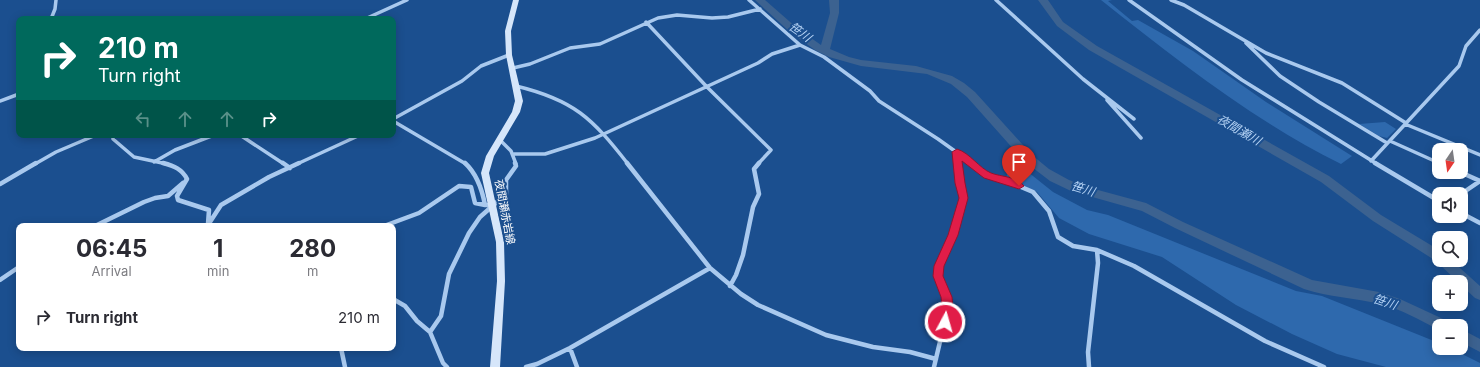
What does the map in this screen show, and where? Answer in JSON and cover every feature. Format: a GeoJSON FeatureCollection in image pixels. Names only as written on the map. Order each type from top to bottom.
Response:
{"type":"FeatureCollection","features":[{"type":"Feature","properties":{"kind":"main road","name":"夜間瀬赤岩線"},"geometry":{"type":"LineString","coordinates":[[494,367],[501,281],[500,242],[489,205],[485,173],[490,156],[516,112],[519,101],[509,55],[508,31],[516,0]]}},
{"type":"Feature","properties":{"kind":"street"},"geometry":{"type":"LineString","coordinates":[[52,16],[56,0]]}},
{"type":"Feature","properties":{"kind":"street"},"geometry":{"type":"LineString","coordinates":[[371,16],[407,0]]}},
{"type":"Feature","properties":{"kind":"street"},"geometry":{"type":"LineString","coordinates":[[749,0],[800,45],[824,57],[870,90],[878,101],[957,152],[988,175],[1005,180],[1033,192],[1049,211],[1058,237],[1073,246],[1097,250],[1134,266],[1265,341],[1324,367]]}},
{"type":"Feature","properties":{"kind":"street"},"geometry":{"type":"LineString","coordinates":[[996,0],[1083,79],[1134,119]]}},
{"type":"Feature","properties":{"kind":"street"},"geometry":{"type":"LineString","coordinates":[[1129,0],[1194,48],[1267,96],[1371,162],[1432,197]]}},
{"type":"Feature","properties":{"kind":"street"},"geometry":{"type":"LineString","coordinates":[[1171,0],[1266,53],[1329,77],[1406,124],[1480,155]]}},
{"type":"Feature","properties":{"kind":"street"},"geometry":{"type":"LineString","coordinates":[[513,68],[530,64],[570,48],[600,44],[646,22],[668,16],[728,17],[760,9]]}},
{"type":"Feature","properties":{"kind":"street"},"geometry":{"type":"LineString","coordinates":[[646,22],[707,87],[772,150],[754,169],[759,194],[753,207],[743,255],[736,275],[730,286]]}},
{"type":"Feature","properties":{"kind":"street"},"geometry":{"type":"LineString","coordinates":[[1371,162],[1459,66],[1469,39],[1480,30]]}},
{"type":"Feature","properties":{"kind":"street"},"geometry":{"type":"LineString","coordinates":[[1240,38],[1280,76],[1319,102],[1388,142],[1432,160]]}},
{"type":"Feature","properties":{"kind":"street"},"geometry":{"type":"LineString","coordinates":[[514,154],[546,154],[604,134],[758,63],[772,54],[789,50],[800,45]]}},
{"type":"Feature","properties":{"kind":"street"},"geometry":{"type":"LineString","coordinates":[[396,118],[462,81],[481,66],[509,55]]}},
{"type":"Feature","properties":{"kind":"street"},"geometry":{"type":"LineString","coordinates":[[516,86],[541,92],[564,102],[582,113],[604,134],[710,268],[730,286],[758,305],[826,335],[873,348],[910,352],[936,359]]}},
{"type":"Feature","properties":{"kind":"street"},"geometry":{"type":"LineString","coordinates":[[0,101],[16,95]]}},
{"type":"Feature","properties":{"kind":"street"},"geometry":{"type":"LineString","coordinates":[[1103,95],[1141,138]]}},
{"type":"Feature","properties":{"kind":"street"},"geometry":{"type":"LineString","coordinates":[[396,122],[465,163],[472,169],[489,205]]}},
{"type":"Feature","properties":{"kind":"street"},"geometry":{"type":"LineString","coordinates":[[0,184],[56,152],[89,138]]}},
{"type":"Feature","properties":{"kind":"street"},"geometry":{"type":"LineString","coordinates":[[113,138],[134,157],[171,165],[183,171],[187,179]]}},
{"type":"Feature","properties":{"kind":"street"},"geometry":{"type":"LineString","coordinates":[[154,162],[175,150],[206,138]]}},
{"type":"Feature","properties":{"kind":"street"},"geometry":{"type":"LineString","coordinates":[[245,138],[290,168]]}},
{"type":"Feature","properties":{"kind":"street"},"geometry":{"type":"LineString","coordinates":[[210,223],[221,204],[269,177],[354,138]]}},
{"type":"Feature","properties":{"kind":"street"},"geometry":{"type":"LineString","coordinates":[[430,332],[441,316],[444,306],[446,286],[456,257],[476,222],[489,205],[506,194],[506,180],[516,166],[514,154],[507,145],[500,140]]}},
{"type":"Feature","properties":{"kind":"street"},"geometry":{"type":"LineString","coordinates":[[934,367],[948,308],[947,297],[938,276],[939,266],[953,235],[964,198],[960,183],[957,152]]}},
{"type":"Feature","properties":{"kind":"street"},"geometry":{"type":"LineString","coordinates":[[1468,176],[1480,181]]}},
{"type":"Feature","properties":{"kind":"street"},"geometry":{"type":"LineString","coordinates":[[187,179],[177,196],[178,200],[209,210],[208,223]]}},
{"type":"Feature","properties":{"kind":"street"},"geometry":{"type":"LineString","coordinates":[[101,223],[143,201],[158,196],[168,196],[187,179]]}},
{"type":"Feature","properties":{"kind":"street"},"geometry":{"type":"LineString","coordinates":[[1468,189],[1480,181]]}},
{"type":"Feature","properties":{"kind":"street"},"geometry":{"type":"LineString","coordinates":[[392,223],[418,213],[458,186],[471,187],[475,203],[489,205]]}},
{"type":"Feature","properties":{"kind":"street"},"geometry":{"type":"LineString","coordinates":[[1468,216],[1480,222]]}},
{"type":"Feature","properties":{"kind":"street"},"geometry":{"type":"LineString","coordinates":[[1089,367],[1088,352],[1098,263],[1097,250]]}},
{"type":"Feature","properties":{"kind":"street"},"geometry":{"type":"LineString","coordinates":[[526,367],[537,364],[570,348],[710,268]]}},
{"type":"Feature","properties":{"kind":"street"},"geometry":{"type":"LineString","coordinates":[[0,280],[16,269]]}},
{"type":"Feature","properties":{"kind":"street"},"geometry":{"type":"LineString","coordinates":[[396,301],[405,306],[417,321],[430,332],[443,363],[447,367]]}},
{"type":"Feature","properties":{"kind":"street"},"geometry":{"type":"LineString","coordinates":[[570,348],[577,367]]}},
{"type":"Feature","properties":{"kind":"street"},"geometry":{"type":"LineString","coordinates":[[342,351],[345,367]]}},
{"type":"Feature","properties":{"kind":"shaded area"},"geometry":{"type":"Polygon","coordinates":[[[1101,0],[1112,0],[1108,1],[1132,21],[1138,20],[1193,51],[1266,102],[1352,156],[1341,164],[1277,129],[1187,67],[1101,0]]]}},
{"type":"Feature","properties":{"kind":"shaded area"},"geometry":{"type":"Polygon","coordinates":[[[1385,122],[1396,129],[1387,138],[1379,136],[1359,124],[1385,122]]]}},
{"type":"Feature","properties":{"kind":"shaded area"},"geometry":{"type":"Polygon","coordinates":[[[1011,167],[1023,168],[1053,192],[1087,210],[1108,215],[1296,291],[1322,296],[1432,340],[1432,355],[1464,355],[1480,363],[1480,367],[1386,367],[1337,354],[1292,334],[1236,305],[1162,257],[1089,234],[1059,218],[1037,192],[1006,177],[1011,167]]]}},
{"type":"Feature","properties":{"kind":"waterway","name":"笹川"},"geometry":{"type":"LineString","coordinates":[[760,0],[794,30],[825,51]]}},
{"type":"Feature","properties":{"kind":"waterway"},"geometry":{"type":"LineString","coordinates":[[825,51],[835,13],[834,0]]}},
{"type":"Feature","properties":{"kind":"waterway","name":"夜間瀬川"},"geometry":{"type":"LineString","coordinates":[[1043,0],[1060,24],[1093,48],[1325,179],[1377,218],[1432,253]]}},
{"type":"Feature","properties":{"kind":"waterway","name":"笹川"},"geometry":{"type":"LineString","coordinates":[[825,51],[846,60],[916,69],[948,78],[960,85],[971,95],[1020,150],[1036,165],[1054,178],[1075,188],[1142,206],[1179,225],[1309,285],[1387,300],[1432,320]]}},
{"type":"Feature","properties":{"kind":"waterway","name":"夜間瀬川"},"geometry":{"type":"LineString","coordinates":[[1450,267],[1480,294]]}},
{"type":"Feature","properties":{"kind":"waterway","name":"笹川"},"geometry":{"type":"LineString","coordinates":[[1468,339],[1480,346]]}},
{"type":"Feature","properties":{"kind":"route"},"geometry":{"type":"LineString","coordinates":[[945,322],[948,308],[947,297],[938,276],[939,266],[953,235],[954,227],[964,198],[960,183],[957,152],[988,175],[1019,186]]}}]}
